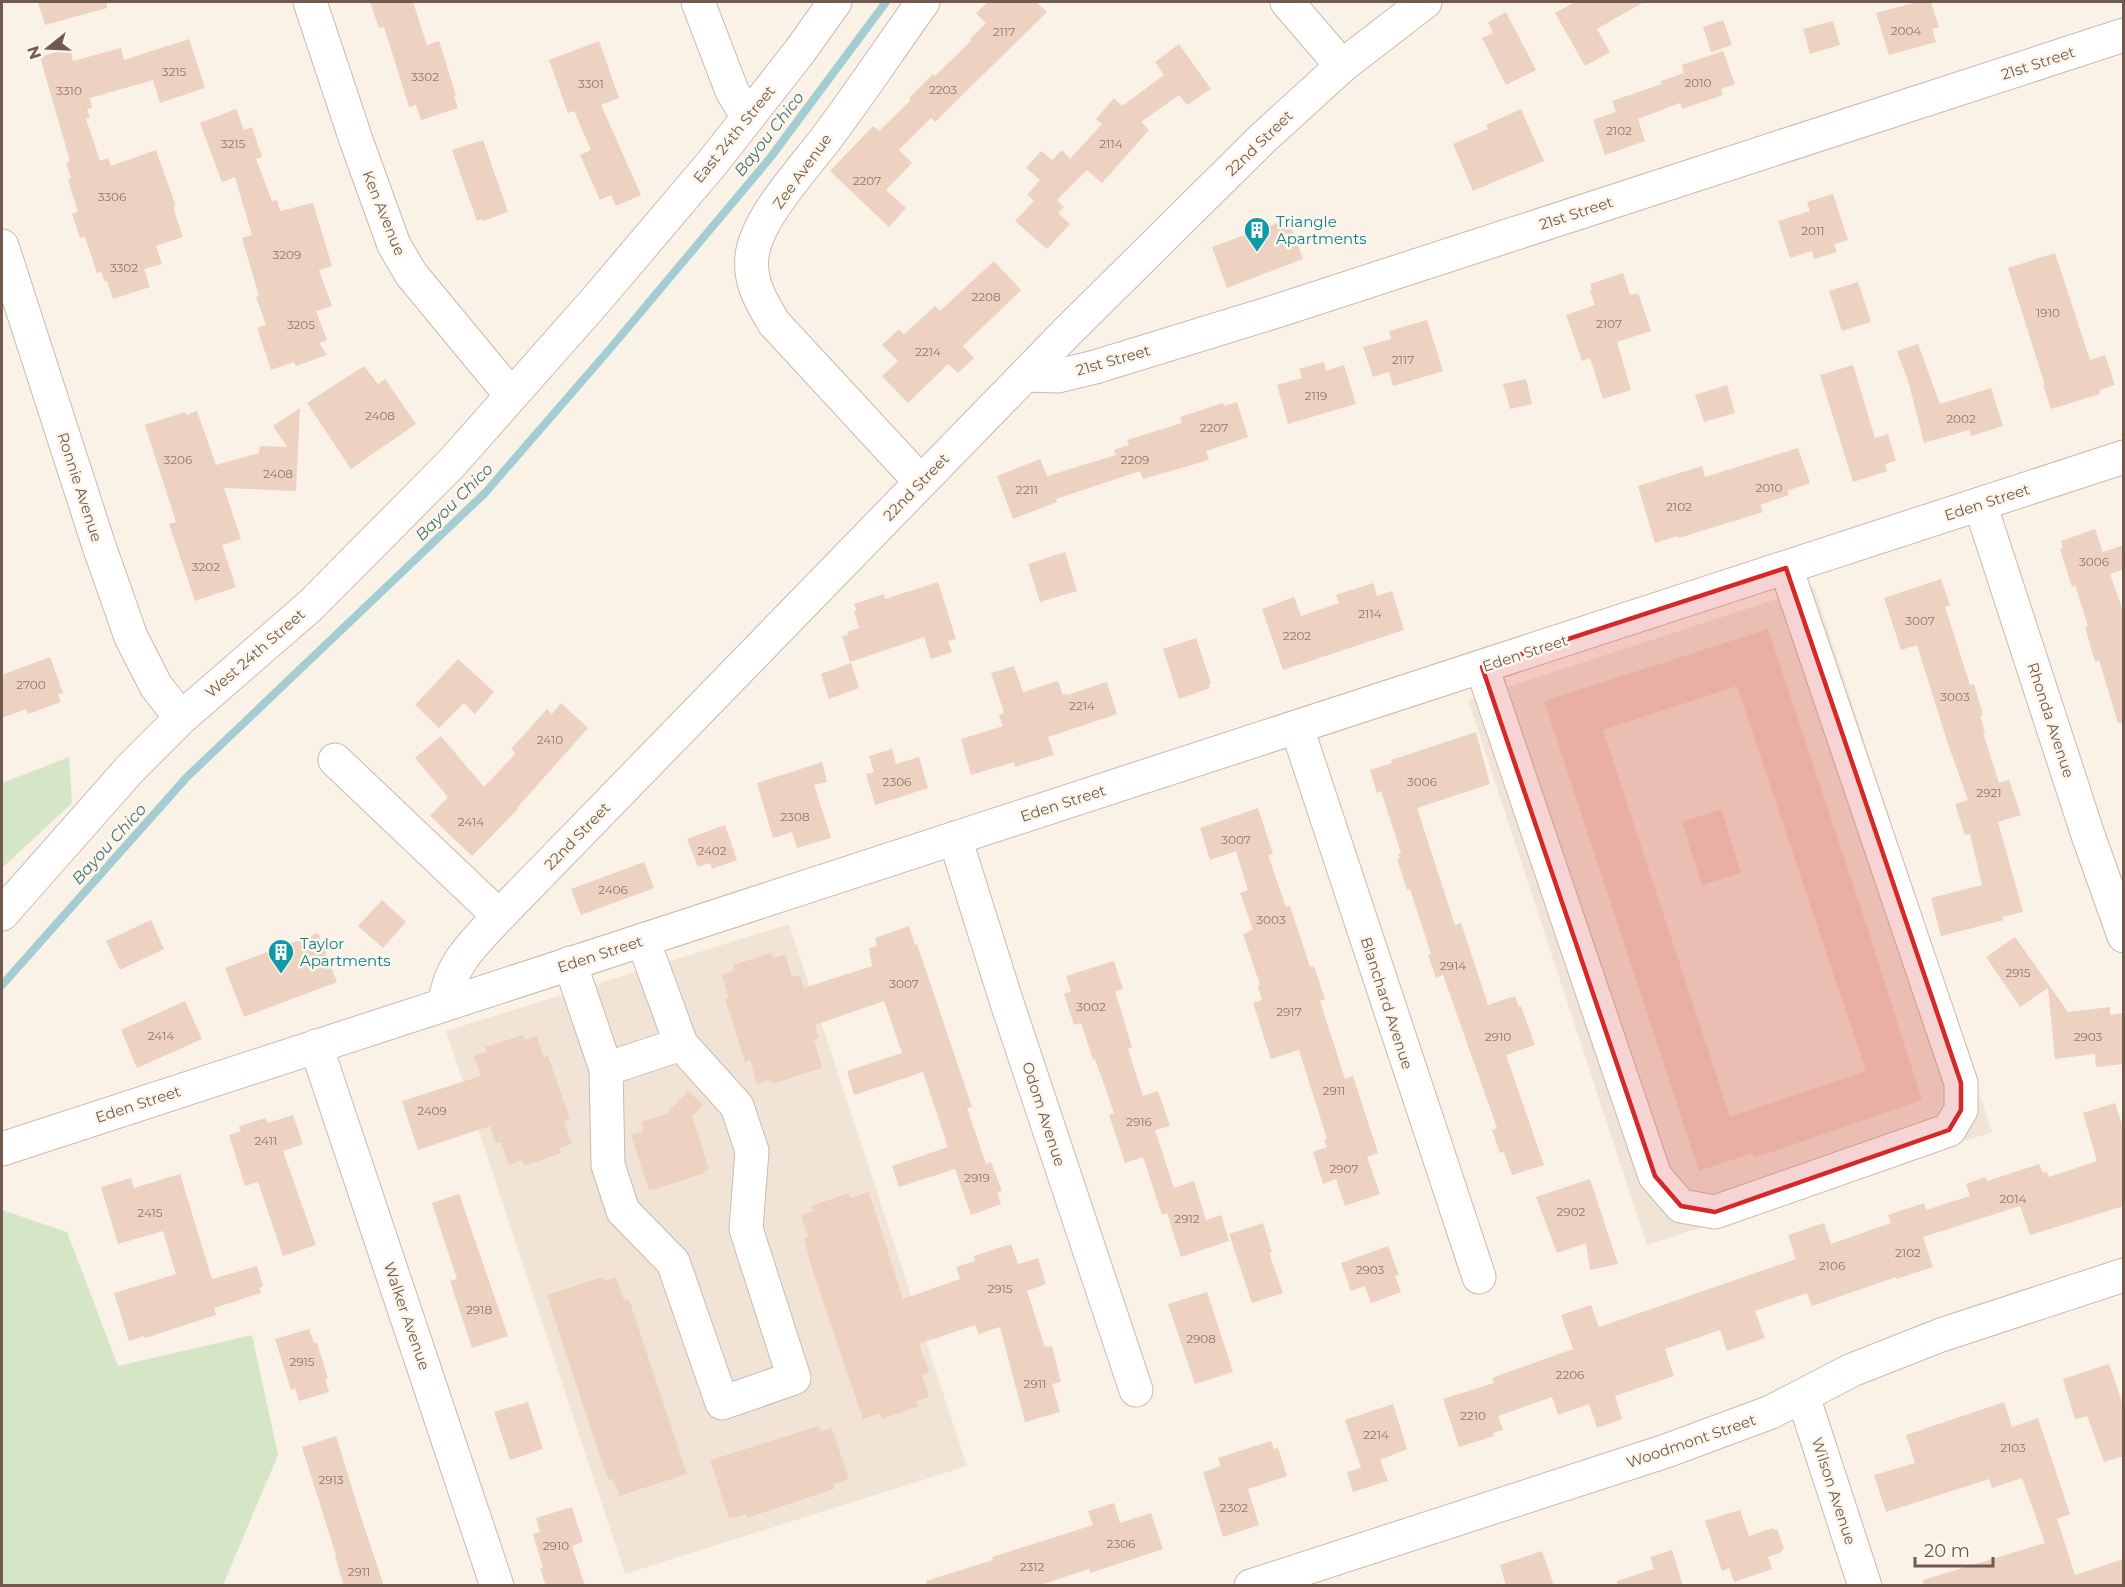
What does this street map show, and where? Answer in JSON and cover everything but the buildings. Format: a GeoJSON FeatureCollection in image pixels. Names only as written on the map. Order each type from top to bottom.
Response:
{"type":"FeatureCollection","features":[{"type":"Feature","properties":{"kind":"street","name":"Ken Avenue"},"geometry":{"type":"LineString","coordinates":[[310,2],[394,245],[411,274],[511,394]]}},
{"type":"Feature","properties":{"kind":"street"},"geometry":{"type":"LineString","coordinates":[[698,2],[732,91],[748,117]]}},
{"type":"Feature","properties":{"kind":"street","name":"East 24th Street"},"geometry":{"type":"LineString","coordinates":[[511,394],[713,162],[800,51],[835,2]]}},
{"type":"Feature","properties":{"kind":"street","name":"Zee Avenue"},"geometry":{"type":"LineString","coordinates":[[921,482],[774,323],[757,294],[751,273],[752,253],[758,234],[783,193],[825,140],[922,2]]}},
{"type":"Feature","properties":{"kind":"street"},"geometry":{"type":"LineString","coordinates":[[1287,2],[1342,66]]}},
{"type":"Feature","properties":{"kind":"street","name":"22nd Street"},"geometry":{"type":"LineString","coordinates":[[445,1004],[446,993],[461,957],[921,482],[1263,138],[1342,66],[1425,2]]}},
{"type":"Feature","properties":{"kind":"street","name":"21st Street"},"geometry":{"type":"LineString","coordinates":[[1026,375],[1058,376],[1095,367],[1280,310],[2124,35]]}},
{"type":"Feature","properties":{"kind":"street","name":"Ronnie Avenue"},"geometry":{"type":"LineString","coordinates":[[2,246],[99,546],[131,637],[156,686],[180,718]]}},
{"type":"Feature","properties":{"kind":"street","name":"West 24th Street"},"geometry":{"type":"LineString","coordinates":[[2,915],[130,769],[180,718],[310,606],[451,464],[511,394]]}},
{"type":"Feature","properties":{"kind":"street","name":"Eden Street"},"geometry":{"type":"LineString","coordinates":[[2,1149],[2124,457]]}},
{"type":"Feature","properties":{"kind":"street","name":"Rhonda Avenue"},"geometry":{"type":"LineString","coordinates":[[1980,504],[2088,835],[2124,936]]}},
{"type":"Feature","properties":{"kind":"street"},"geometry":{"type":"LineString","coordinates":[[1482,667],[1655,1176],[1681,1206],[1715,1212],[1949,1130],[1961,1110],[1961,1083],[1786,568]]}},
{"type":"Feature","properties":{"kind":"street","name":"Blanchard Avenue"},"geometry":{"type":"LineString","coordinates":[[1297,728],[1479,1277]]}},
{"type":"Feature","properties":{"kind":"street"},"geometry":{"type":"LineString","coordinates":[[335,760],[499,916]]}},
{"type":"Feature","properties":{"kind":"street","name":"Odom Avenue"},"geometry":{"type":"LineString","coordinates":[[956,838],[1005,997],[1136,1390]]}},
{"type":"Feature","properties":{"kind":"street"},"geometry":{"type":"LineString","coordinates":[[570,963],[606,1069],[608,1166],[624,1211],[673,1262],[722,1403],[794,1378],[746,1229],[752,1151],[737,1106],[681,1044],[643,940]]}},
{"type":"Feature","properties":{"kind":"street"},"geometry":{"type":"LineString","coordinates":[[606,1069],[681,1044]]}},
{"type":"Feature","properties":{"kind":"street","name":"Walker Avenue"},"geometry":{"type":"LineString","coordinates":[[316,1046],[497,1586]]}},
{"type":"Feature","properties":{"kind":"street","name":"Woodmont Street"},"geometry":{"type":"LineString","coordinates":[[1251,1586],[1666,1451],[1771,1412],[1852,1370],[1941,1335],[2124,1275]]}},
{"type":"Feature","properties":{"kind":"street","name":"Wilson Avenue"},"geometry":{"type":"LineString","coordinates":[[1803,1396],[1865,1586]]}},
{"type":"Feature","properties":{"kind":"highlighted area"},"geometry":{"type":"Polygon","coordinates":[[[1786,568],[1961,1083],[1961,1110],[1949,1130],[1715,1212],[1681,1206],[1655,1176],[1482,667],[1786,568]]]}},
{"type":"Feature","properties":{"kind":"shaded area"},"geometry":{"type":"Polygon","coordinates":[[[1814,587],[1992,1132],[1647,1245],[1468,700],[1814,587]]]}},
{"type":"Feature","properties":{"kind":"shaded area"},"geometry":{"type":"Polygon","coordinates":[[[789,924],[967,1466],[625,1574],[446,1031],[789,924]]]}},
{"type":"Feature","properties":{"kind":"green space"},"geometry":{"type":"Polygon","coordinates":[[[69,757],[72,803],[2,868],[2,783],[69,757]]]}},
{"type":"Feature","properties":{"kind":"green space"},"geometry":{"type":"Polygon","coordinates":[[[2,1210],[67,1232],[118,1366],[252,1335],[278,1455],[223,1585],[2,1585],[2,1210]]]}},
{"type":"Feature","properties":{"kind":"waterway","name":"Bayou Chico"},"geometry":{"type":"LineString","coordinates":[[2,985],[187,777],[485,493],[770,158],[886,2]]}},
{"type":"Feature","properties":{"kind":"place","name":"Triangle Apartments"},"geometry":{"type":"Point","coordinates":[1257,253]}},
{"type":"Feature","properties":{"kind":"place","name":"Taylor Apartments"},"geometry":{"type":"Point","coordinates":[281,975]}}]}
